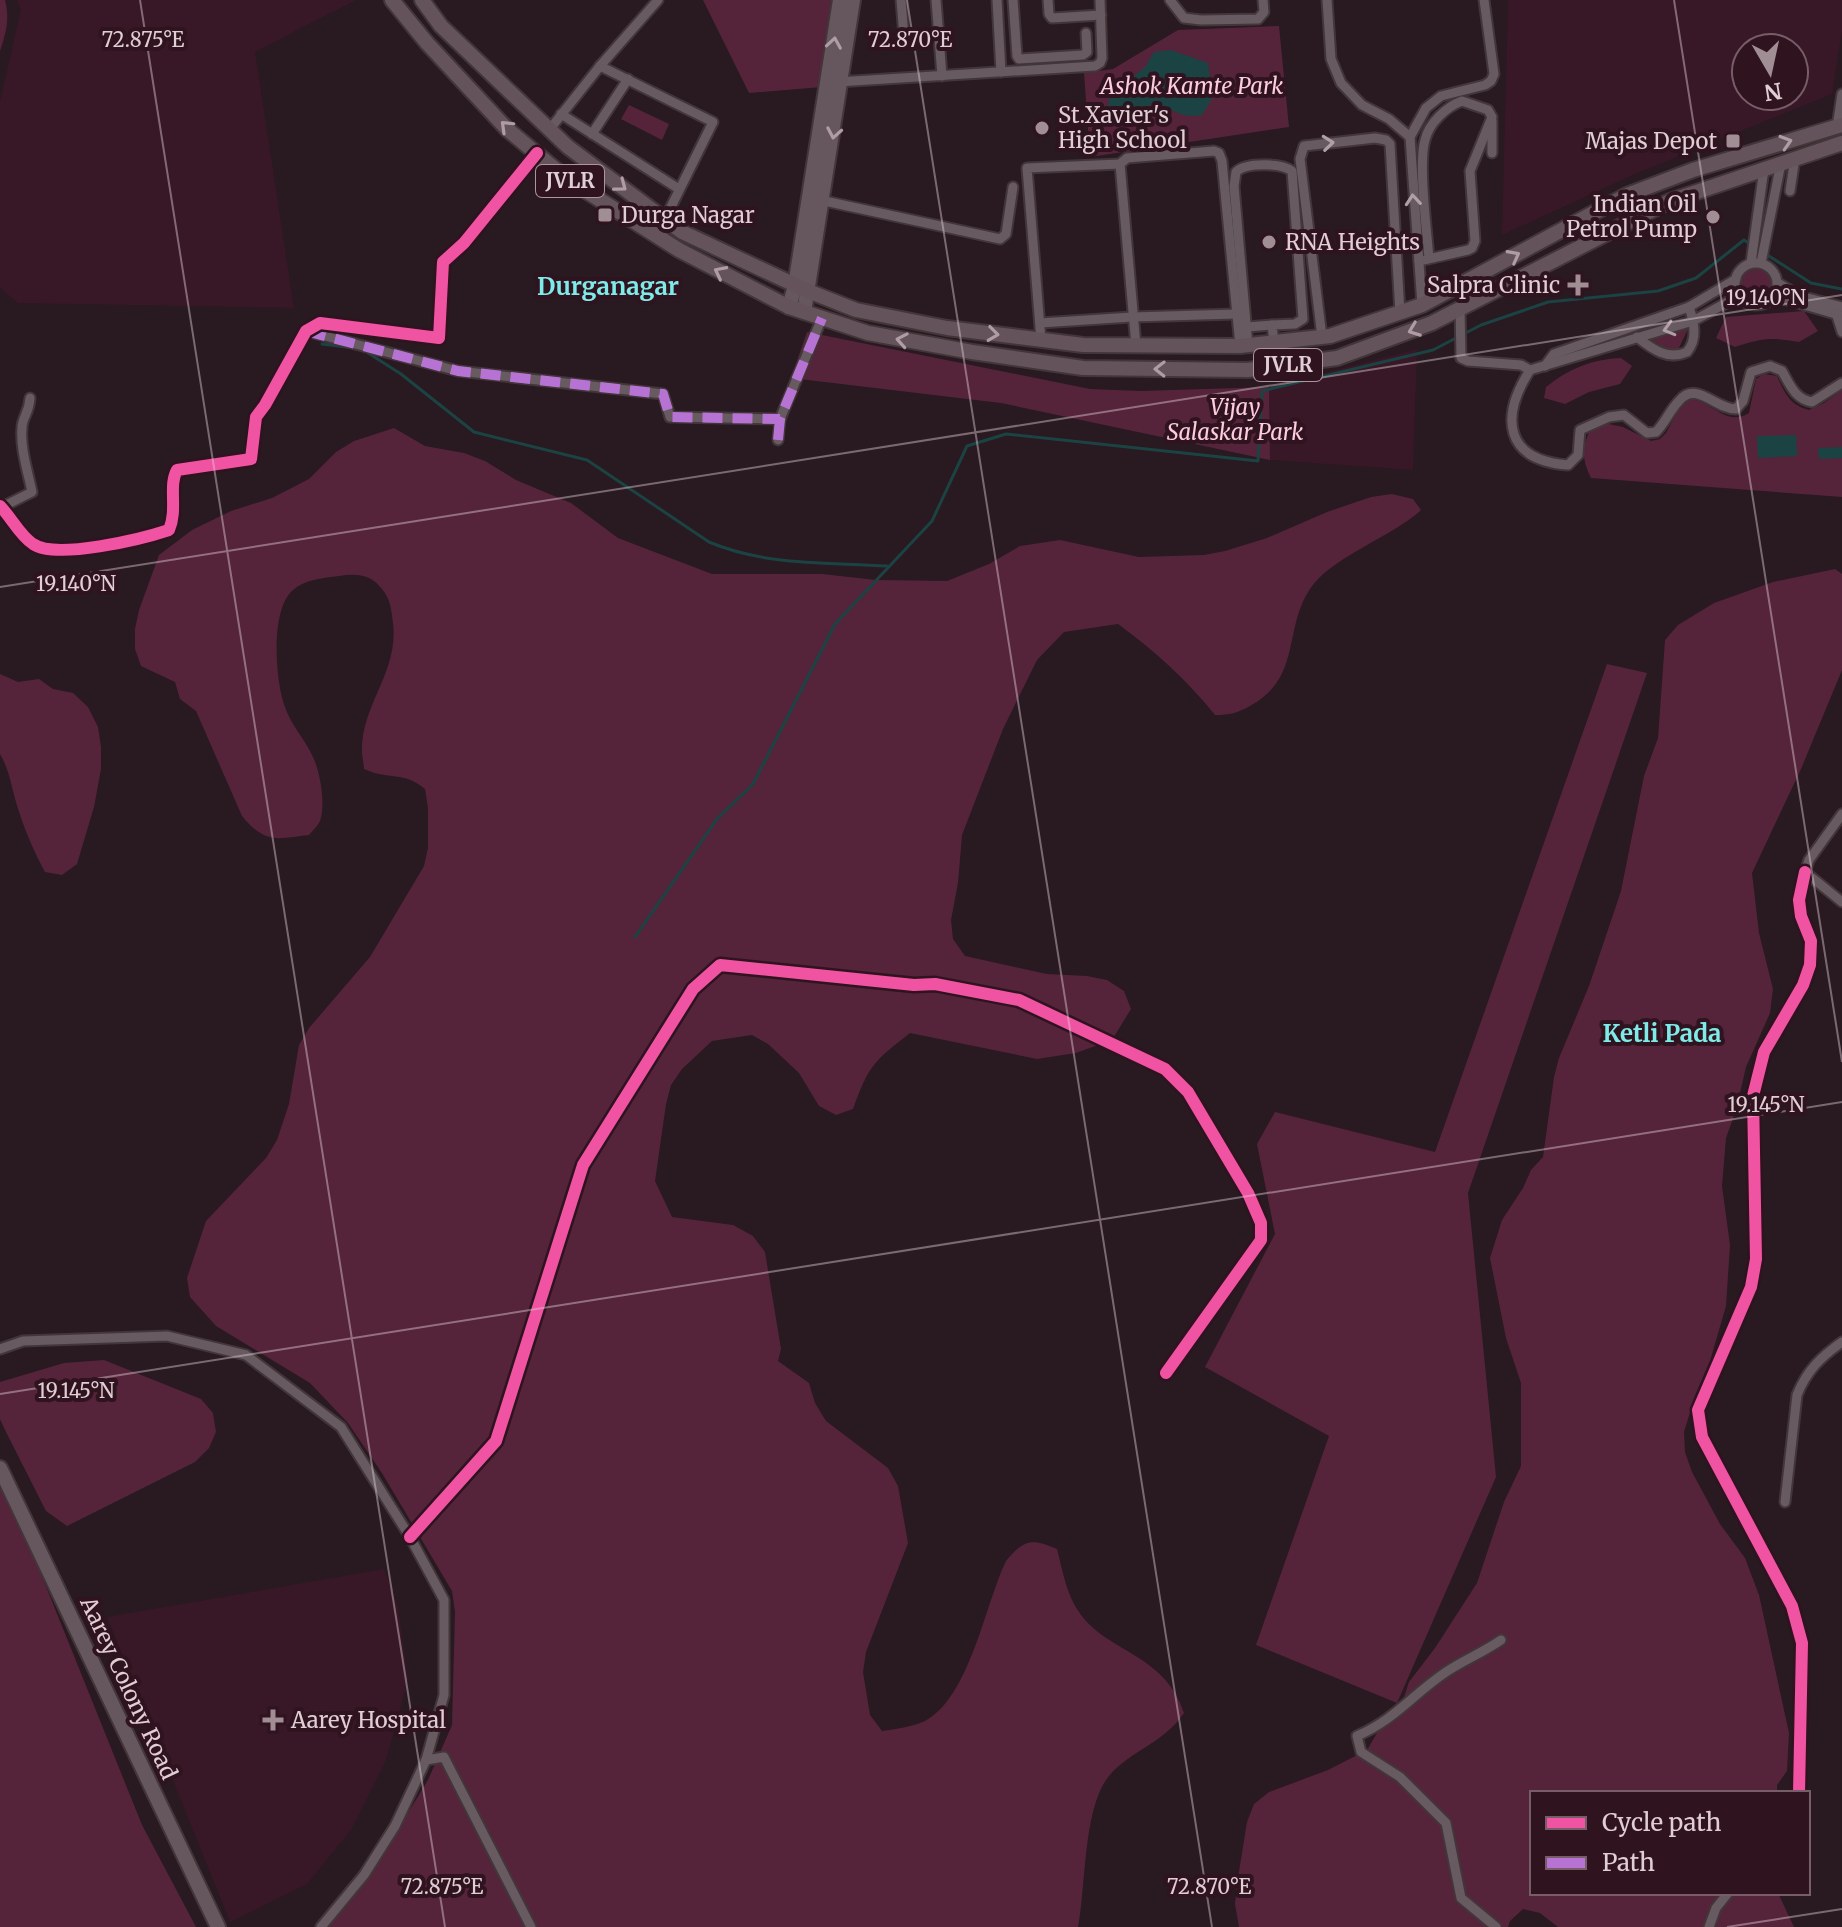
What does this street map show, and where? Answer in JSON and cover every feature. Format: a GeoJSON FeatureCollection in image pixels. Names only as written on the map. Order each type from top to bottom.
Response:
{"type":"FeatureCollection","features":[{"type":"Feature","properties":{"kind":"main road","name":"JVLR"},"geometry":{"type":"LineString","coordinates":[[392,0],[487,108],[537,153],[567,179],[679,250],[789,307],[822,318],[890,337],[1083,368],[1248,370],[1337,358],[1432,323],[1670,201],[1842,143]]}},
{"type":"Feature","properties":{"kind":"main road","name":"JVLR"},"geometry":{"type":"LineString","coordinates":[[422,0],[441,26],[568,147],[682,232],[856,310],[947,328],[1083,345],[1244,346],[1322,337],[1422,305],[1620,198],[1693,170],[1839,126]]}},
{"type":"Feature","properties":{"kind":"main road"},"geometry":{"type":"LineString","coordinates":[[835,82],[840,0]]}},
{"type":"Feature","properties":{"kind":"main road"},"geometry":{"type":"LineString","coordinates":[[804,312],[802,288],[815,199],[853,0]]}},
{"type":"Feature","properties":{"kind":"main road"},"geometry":{"type":"LineString","coordinates":[[789,307],[802,288]]}},
{"type":"Feature","properties":{"kind":"main road","name":"Aarey Colony Road"},"geometry":{"type":"LineString","coordinates":[[0,1468],[218,1927]]}},
{"type":"Feature","properties":{"kind":"street"},"geometry":{"type":"LineString","coordinates":[[550,129],[658,0]]}},
{"type":"Feature","properties":{"kind":"street"},"geometry":{"type":"LineString","coordinates":[[901,0],[904,37]]}},
{"type":"Feature","properties":{"kind":"street"},"geometry":{"type":"LineString","coordinates":[[936,0],[942,76]]}},
{"type":"Feature","properties":{"kind":"street"},"geometry":{"type":"LineString","coordinates":[[997,0],[1001,72]]}},
{"type":"Feature","properties":{"kind":"street"},"geometry":{"type":"LineString","coordinates":[[1013,0],[1019,59],[1083,55],[1087,52],[1086,33]]}},
{"type":"Feature","properties":{"kind":"street"},"geometry":{"type":"LineString","coordinates":[[1048,0],[1052,18],[1101,15]]}},
{"type":"Feature","properties":{"kind":"street"},"geometry":{"type":"LineString","coordinates":[[835,82],[1098,65],[1102,58],[1100,0]]}},
{"type":"Feature","properties":{"kind":"street"},"geometry":{"type":"LineString","coordinates":[[1170,0],[1184,18],[1231,20],[1258,19],[1264,12],[1263,0]]}},
{"type":"Feature","properties":{"kind":"street"},"geometry":{"type":"LineString","coordinates":[[1327,0],[1331,59],[1341,83],[1362,105],[1389,119],[1410,137]]}},
{"type":"Feature","properties":{"kind":"street"},"geometry":{"type":"LineString","coordinates":[[1424,260],[1410,137],[1426,108],[1441,96],[1491,81],[1494,74],[1484,0]]}},
{"type":"Feature","properties":{"kind":"street"},"geometry":{"type":"LineString","coordinates":[[600,66],[713,122],[665,219]]}},
{"type":"Feature","properties":{"kind":"street"},"geometry":{"type":"LineString","coordinates":[[592,134],[628,79]]}},
{"type":"Feature","properties":{"kind":"street"},"geometry":{"type":"LineString","coordinates":[[1839,126],[1842,94]]}},
{"type":"Feature","properties":{"kind":"street"},"geometry":{"type":"LineString","coordinates":[[1422,305],[1425,138],[1440,115],[1458,102],[1488,110],[1492,117],[1492,153]]}},
{"type":"Feature","properties":{"kind":"street"},"geometry":{"type":"LineString","coordinates":[[561,114],[679,189]]}},
{"type":"Feature","properties":{"kind":"street"},"geometry":{"type":"LineString","coordinates":[[1424,260],[1468,250],[1474,245],[1470,171],[1492,117]]}},
{"type":"Feature","properties":{"kind":"street"},"geometry":{"type":"LineString","coordinates":[[1322,337],[1300,159],[1304,146],[1375,138],[1390,144],[1400,313]]}},
{"type":"Feature","properties":{"kind":"street"},"geometry":{"type":"LineString","coordinates":[[30,398],[29,413],[21,432],[32,492],[1,506],[30,543],[55,552],[137,539],[169,530],[175,516],[174,477],[177,470],[251,459],[256,417],[306,331],[320,323],[439,338],[443,262],[464,243],[537,153]]}},
{"type":"Feature","properties":{"kind":"street"},"geometry":{"type":"LineString","coordinates":[[1041,340],[1027,168],[1120,164],[1127,158],[1219,153],[1236,314],[1244,346]]}},
{"type":"Feature","properties":{"kind":"street"},"geometry":{"type":"LineString","coordinates":[[1788,160],[1790,191]]}},
{"type":"Feature","properties":{"kind":"street"},"geometry":{"type":"LineString","coordinates":[[1756,257],[1774,271],[1778,283],[1774,296],[1757,305],[1739,296],[1736,279],[1739,271],[1765,246],[1788,160]]}},
{"type":"Feature","properties":{"kind":"street"},"geometry":{"type":"LineString","coordinates":[[1120,164],[1136,346]]}},
{"type":"Feature","properties":{"kind":"street"},"geometry":{"type":"LineString","coordinates":[[1244,346],[1247,327],[1234,186],[1236,172],[1243,166],[1290,167],[1303,319],[1295,324],[1247,327]]}},
{"type":"Feature","properties":{"kind":"street"},"geometry":{"type":"LineString","coordinates":[[1756,257],[1764,169]]}},
{"type":"Feature","properties":{"kind":"street"},"geometry":{"type":"LineString","coordinates":[[815,199],[1000,239],[1006,234],[1013,187]]}},
{"type":"Feature","properties":{"kind":"street"},"geometry":{"type":"LineString","coordinates":[[1545,366],[1554,354],[1689,307],[1736,279]]}},
{"type":"Feature","properties":{"kind":"street"},"geometry":{"type":"LineString","coordinates":[[1778,283],[1800,296],[1839,311]]}},
{"type":"Feature","properties":{"kind":"street"},"geometry":{"type":"LineString","coordinates":[[1739,296],[1693,321],[1530,370],[1515,394],[1510,418],[1515,439],[1530,455],[1546,464],[1568,465],[1578,455],[1580,430],[1609,417],[1624,415],[1647,433],[1656,432],[1688,393],[1696,392],[1725,409],[1736,409],[1743,401],[1751,372],[1770,366],[1782,371],[1801,400],[1812,402],[1842,383]]}},
{"type":"Feature","properties":{"kind":"street"},"geometry":{"type":"LineString","coordinates":[[1774,296],[1839,311]]}},
{"type":"Feature","properties":{"kind":"street"},"geometry":{"type":"LineString","coordinates":[[1632,325],[1637,338],[1665,355],[1681,355],[1691,347],[1693,321],[1689,307]]}},
{"type":"Feature","properties":{"kind":"street"},"geometry":{"type":"LineString","coordinates":[[1460,308],[1461,357],[1465,361],[1521,365],[1530,370]]}},
{"type":"Feature","properties":{"kind":"street"},"geometry":{"type":"LineString","coordinates":[[1839,311],[1842,332]]}},
{"type":"Feature","properties":{"kind":"street"},"geometry":{"type":"LineString","coordinates":[[1040,323],[1236,314]]}},
{"type":"Feature","properties":{"kind":"street"},"geometry":{"type":"LineString","coordinates":[[778,440],[780,419],[822,318]]}},
{"type":"Feature","properties":{"kind":"street"},"geometry":{"type":"LineString","coordinates":[[1272,325],[1274,343]]}},
{"type":"Feature","properties":{"kind":"street"},"geometry":{"type":"LineString","coordinates":[[306,331],[458,371],[663,394],[670,417],[780,419]]}},
{"type":"Feature","properties":{"kind":"street"},"geometry":{"type":"LineString","coordinates":[[1512,409],[1519,422]]}},
{"type":"Feature","properties":{"kind":"street"},"geometry":{"type":"LineString","coordinates":[[1799,1791],[1802,1643],[1792,1606],[1702,1437],[1698,1410],[1751,1287],[1756,1259],[1753,1096],[1764,1052],[1803,985],[1810,965],[1811,941],[1801,916],[1799,900],[1805,872],[1809,860],[1838,826],[1842,814]]}},
{"type":"Feature","properties":{"kind":"street"},"geometry":{"type":"LineString","coordinates":[[1805,872],[1842,902]]}},
{"type":"Feature","properties":{"kind":"street"},"geometry":{"type":"LineString","coordinates":[[410,1537],[496,1441],[583,1165],[693,989],[720,965],[914,985],[935,984],[1019,1000],[1165,1069],[1188,1092],[1209,1123],[1261,1223],[1261,1240],[1166,1373]]}},
{"type":"Feature","properties":{"kind":"street"},"geometry":{"type":"LineString","coordinates":[[0,1349],[23,1341],[167,1336],[246,1355],[341,1427],[410,1537],[444,1600],[444,1695],[426,1760],[395,1826],[364,1875],[321,1927]]}},
{"type":"Feature","properties":{"kind":"street"},"geometry":{"type":"LineString","coordinates":[[1785,1502],[1797,1395],[1803,1378],[1817,1360],[1842,1342]]}},
{"type":"Feature","properties":{"kind":"street"},"geometry":{"type":"LineString","coordinates":[[1496,1927],[1461,1898],[1446,1823],[1400,1777],[1361,1752],[1357,1736],[1384,1723],[1445,1673],[1501,1640]]}},
{"type":"Feature","properties":{"kind":"street"},"geometry":{"type":"LineString","coordinates":[[426,1760],[444,1757],[531,1927]]}},
{"type":"Feature","properties":{"kind":"street"},"geometry":{"type":"LineString","coordinates":[[1709,1927],[1716,1908],[1726,1895]]}},
{"type":"Feature","properties":{"kind":"shaded area"},"geometry":{"type":"Polygon","coordinates":[[[17,0],[356,0],[255,52],[294,308],[18,303],[0,288],[0,101],[21,9],[17,0]]]}},
{"type":"Feature","properties":{"kind":"shaded area"},"geometry":{"type":"Polygon","coordinates":[[[1508,0],[1842,0],[1842,31],[1832,94],[1810,103],[1810,32],[1730,32],[1730,112],[1788,112],[1635,174],[1502,235],[1508,0]]]}},
{"type":"Feature","properties":{"kind":"shaded area"},"geometry":{"type":"Polygon","coordinates":[[[1417,349],[1413,470],[1270,460],[1269,387],[1417,349]]]}},
{"type":"Feature","properties":{"kind":"shaded area","name":"Aarey Hospital"},"geometry":{"type":"Polygon","coordinates":[[[384,1569],[398,1607],[408,1680],[386,1760],[351,1830],[307,1884],[230,1922],[107,1617],[384,1569]]]}},
{"type":"Feature","properties":{"kind":"green space"},"geometry":{"type":"Polygon","coordinates":[[[0,0],[5,0],[7,19],[0,51],[0,0]]]}},
{"type":"Feature","properties":{"kind":"green space"},"geometry":{"type":"Polygon","coordinates":[[[703,0],[833,0],[822,87],[749,93],[703,0]]]}},
{"type":"Feature","properties":{"kind":"green space","name":"Ashok Kamte Park"},"geometry":{"type":"Polygon","coordinates":[[[1279,26],[1289,127],[1090,157],[1084,73],[1113,69],[1178,30],[1279,26]]]}},
{"type":"Feature","properties":{"kind":"green space"},"geometry":{"type":"Polygon","coordinates":[[[629,105],[669,124],[662,140],[621,119],[629,105]]]}},
{"type":"Feature","properties":{"kind":"green space"},"geometry":{"type":"Polygon","coordinates":[[[1756,268],[1767,273],[1772,284],[1767,295],[1756,300],[1745,295],[1740,284],[1745,273],[1756,268]]]}},
{"type":"Feature","properties":{"kind":"green space"},"geometry":{"type":"Polygon","coordinates":[[[1804,311],[1818,331],[1799,342],[1767,339],[1735,347],[1716,338],[1726,317],[1804,311]]]}},
{"type":"Feature","properties":{"kind":"green space"},"geometry":{"type":"Polygon","coordinates":[[[1689,327],[1677,352],[1668,352],[1648,340],[1689,327]]]}},
{"type":"Feature","properties":{"kind":"green space","name":"Vijay Salaskar Park"},"geometry":{"type":"Polygon","coordinates":[[[807,332],[1090,389],[1141,391],[1269,387],[1270,460],[1001,403],[791,378],[807,332]]]}},
{"type":"Feature","properties":{"kind":"green space"},"geometry":{"type":"Polygon","coordinates":[[[1621,358],[1632,366],[1620,384],[1589,392],[1565,404],[1544,398],[1546,387],[1572,370],[1600,360],[1621,358]]]}},
{"type":"Feature","properties":{"kind":"green space"},"geometry":{"type":"Polygon","coordinates":[[[1764,374],[1777,376],[1789,398],[1809,410],[1842,390],[1842,497],[1591,478],[1584,454],[1591,429],[1609,424],[1623,427],[1651,441],[1660,439],[1680,407],[1691,399],[1726,416],[1741,417],[1749,413],[1756,379],[1764,374]]]}},
{"type":"Feature","properties":{"kind":"green space"},"geometry":{"type":"Polygon","coordinates":[[[394,428],[425,446],[464,453],[485,461],[516,480],[571,503],[618,538],[712,574],[822,574],[876,580],[947,581],[989,564],[1020,546],[1060,540],[1139,557],[1204,555],[1267,538],[1371,497],[1392,494],[1413,499],[1421,510],[1320,577],[1302,604],[1278,682],[1266,695],[1237,712],[1215,715],[1170,666],[1118,624],[1064,632],[1037,660],[1003,729],[962,835],[951,920],[953,939],[965,956],[1047,974],[1107,980],[1124,991],[1131,1009],[1112,1040],[1076,1053],[1037,1059],[910,1033],[874,1065],[853,1109],[836,1115],[819,1106],[799,1073],[768,1044],[752,1035],[712,1041],[682,1069],[671,1085],[666,1104],[655,1181],[672,1217],[733,1225],[753,1236],[765,1252],[781,1349],[778,1361],[809,1383],[815,1403],[826,1421],[888,1468],[898,1486],[908,1543],[866,1652],[863,1672],[870,1715],[882,1731],[920,1723],[941,1709],[965,1671],[1006,1561],[1018,1548],[1035,1542],[1057,1549],[1071,1598],[1086,1620],[1162,1676],[1174,1692],[1184,1713],[1167,1732],[1109,1776],[1094,1807],[1078,1927],[329,1927],[375,1867],[428,1780],[452,1725],[455,1612],[452,1591],[382,1473],[348,1423],[310,1383],[216,1326],[190,1297],[187,1278],[206,1221],[266,1158],[277,1140],[289,1104],[299,1045],[309,1028],[370,957],[424,866],[428,848],[428,808],[425,789],[417,783],[364,769],[363,734],[386,673],[393,641],[389,601],[373,580],[351,575],[309,581],[293,590],[281,613],[277,664],[282,695],[291,720],[315,761],[320,778],[320,821],[309,835],[272,838],[258,831],[242,816],[196,711],[180,699],[175,682],[141,666],[135,649],[135,629],[159,555],[192,530],[231,511],[272,498],[309,479],[336,452],[354,441],[394,428]]]}},
{"type":"Feature","properties":{"kind":"green space"},"geometry":{"type":"Polygon","coordinates":[[[1835,569],[1842,574],[1842,670],[1801,769],[1752,873],[1759,933],[1773,989],[1770,1013],[1746,1067],[1726,1138],[1722,1186],[1730,1245],[1726,1306],[1684,1432],[1685,1452],[1692,1472],[1720,1524],[1745,1558],[1759,1595],[1789,1733],[1787,1771],[1777,1785],[1777,1791],[1530,1791],[1530,1895],[1779,1895],[1794,1927],[1558,1927],[1540,1913],[1523,1909],[1508,1927],[1239,1927],[1235,1904],[1237,1884],[1247,1822],[1254,1804],[1269,1792],[1328,1770],[1367,1750],[1387,1716],[1403,1700],[1409,1682],[1477,1583],[1504,1502],[1521,1466],[1521,1383],[1506,1338],[1490,1258],[1502,1220],[1531,1170],[1543,1157],[1559,1058],[1589,986],[1621,891],[1644,776],[1658,738],[1665,640],[1678,625],[1714,603],[1773,582],[1835,569]]]}},
{"type":"Feature","properties":{"kind":"green space"},"geometry":{"type":"Polygon","coordinates":[[[1607,664],[1647,673],[1468,1193],[1496,1477],[1397,1703],[1256,1645],[1329,1436],[1205,1367],[1275,1234],[1257,1144],[1275,1112],[1435,1152],[1607,664]]]}},
{"type":"Feature","properties":{"kind":"green space"},"geometry":{"type":"Polygon","coordinates":[[[0,674],[18,682],[39,679],[53,689],[73,693],[88,707],[98,727],[101,769],[94,807],[77,864],[62,875],[45,872],[25,829],[0,754],[0,674]]]}},
{"type":"Feature","properties":{"kind":"green space"},"geometry":{"type":"Polygon","coordinates":[[[104,1360],[201,1399],[213,1413],[216,1432],[209,1448],[195,1462],[67,1526],[46,1511],[6,1432],[0,1419],[0,1382],[64,1363],[104,1360]]]}},
{"type":"Feature","properties":{"kind":"green space"},"geometry":{"type":"Polygon","coordinates":[[[0,1472],[142,1825],[196,1927],[0,1927],[0,1472]]]}},
{"type":"Feature","properties":{"kind":"water"},"geometry":{"type":"Polygon","coordinates":[[[1171,50],[1208,63],[1213,97],[1202,115],[1185,115],[1156,104],[1149,105],[1149,116],[1140,123],[1112,122],[1108,106],[1110,96],[1145,67],[1154,52],[1171,50]]]}},
{"type":"Feature","properties":{"kind":"water"},"geometry":{"type":"Polygon","coordinates":[[[1796,435],[1797,456],[1758,458],[1757,436],[1796,435]]]}},
{"type":"Feature","properties":{"kind":"water"},"geometry":{"type":"Polygon","coordinates":[[[1842,447],[1842,458],[1819,459],[1818,448],[1842,447]]]}},
{"type":"Feature","properties":{"kind":"waterway"},"geometry":{"type":"LineString","coordinates":[[635,937],[717,819],[753,784],[835,624],[932,521],[967,446],[1006,434],[1258,461],[1262,391],[1433,350],[1481,325],[1548,302],[1658,291],[1696,278],[1744,240],[1811,283],[1842,289]]}},
{"type":"Feature","properties":{"kind":"waterway"},"geometry":{"type":"LineString","coordinates":[[322,344],[354,348]]}},
{"type":"Feature","properties":{"kind":"waterway"},"geometry":{"type":"LineString","coordinates":[[365,351],[401,374],[474,432],[587,460],[709,542],[774,559],[887,566]]}},
{"type":"Feature","properties":{"kind":"marked path"},"geometry":{"type":"LineString","coordinates":[[306,331],[458,371],[663,394],[670,417],[780,419],[822,318]]}},
{"type":"Feature","properties":{"kind":"marked path"},"geometry":{"type":"LineString","coordinates":[[778,440],[780,419]]}},
{"type":"Feature","properties":{"kind":"cycle path"},"geometry":{"type":"LineString","coordinates":[[0,506],[28,541],[44,548],[60,550],[100,546],[169,530],[177,470],[251,459],[256,417],[306,331],[320,323],[439,338],[443,262],[464,243],[537,153]]}},
{"type":"Feature","properties":{"kind":"cycle path"},"geometry":{"type":"LineString","coordinates":[[1799,1791],[1802,1643],[1792,1606],[1702,1437],[1698,1410],[1751,1287],[1756,1259],[1753,1096],[1764,1052],[1803,985],[1810,965],[1811,941],[1801,916],[1799,900],[1805,872]]}},
{"type":"Feature","properties":{"kind":"cycle path"},"geometry":{"type":"LineString","coordinates":[[410,1537],[496,1441],[583,1165],[693,989],[720,965],[914,985],[935,984],[1019,1000],[1165,1069],[1188,1092],[1248,1193],[1261,1223],[1261,1240],[1166,1373]]}},
{"type":"Feature","properties":{"kind":"place","name":"St.Xavier's High School"},"geometry":{"type":"Point","coordinates":[1042,128]}},
{"type":"Feature","properties":{"kind":"place","name":"Majas Depot"},"geometry":{"type":"Point","coordinates":[1733,141]}},
{"type":"Feature","properties":{"kind":"place","name":"Durga Nagar"},"geometry":{"type":"Point","coordinates":[605,215]}},
{"type":"Feature","properties":{"kind":"place","name":"Indian Oil Petrol Pump"},"geometry":{"type":"Point","coordinates":[1713,217]}},
{"type":"Feature","properties":{"kind":"place","name":"RNA Heights"},"geometry":{"type":"Point","coordinates":[1269,242]}},
{"type":"Feature","properties":{"kind":"place","name":"Salpra Clinic"},"geometry":{"type":"Point","coordinates":[1578,285]}},
{"type":"Feature","properties":{"kind":"place","name":"Aarey Hospital"},"geometry":{"type":"Point","coordinates":[273,1720]}},
{"type":"Feature","properties":{"kind":"district","name":"Durganagar"},"geometry":{"type":"Point","coordinates":[608,287]}},
{"type":"Feature","properties":{"kind":"district","name":"Ketli Pada"},"geometry":{"type":"Point","coordinates":[1662,1034]}}]}
